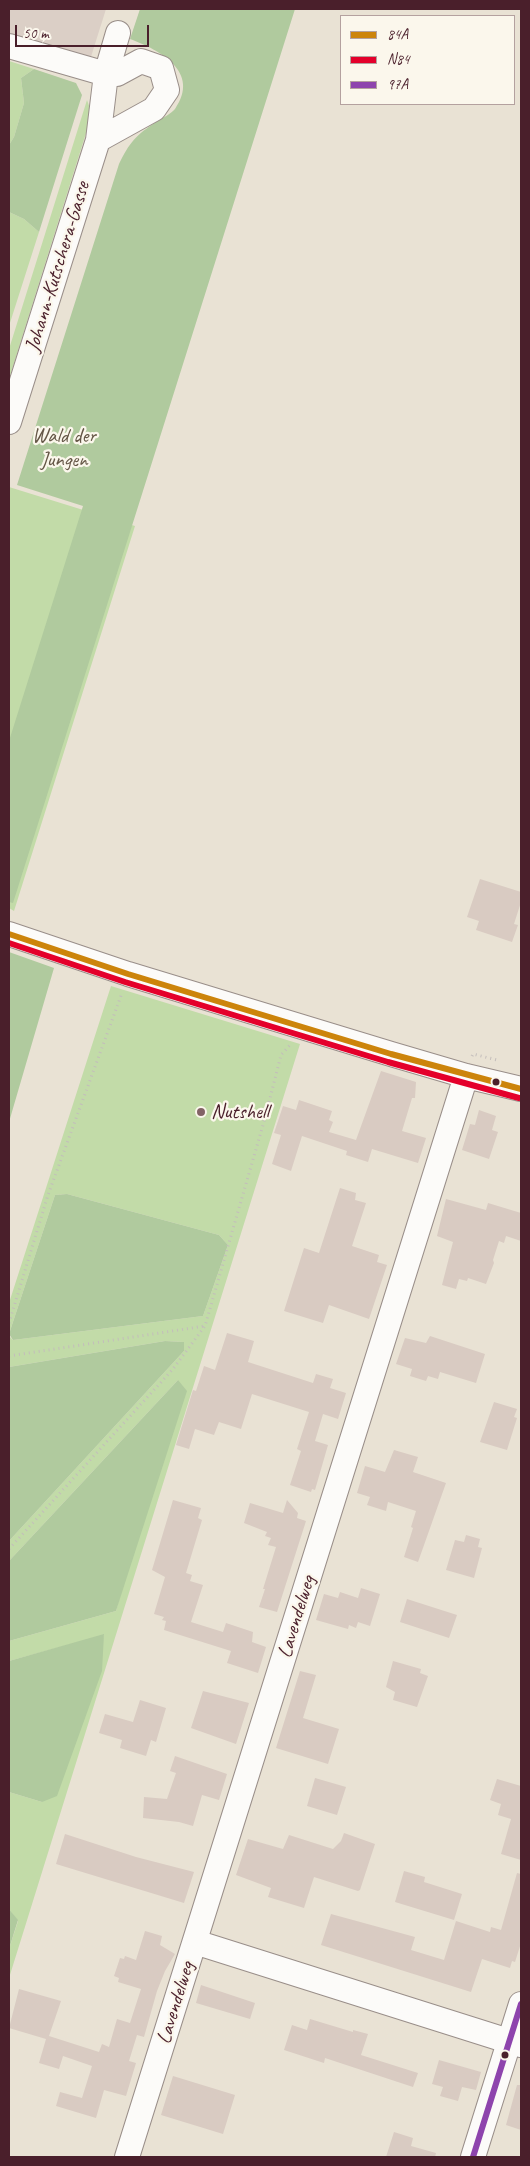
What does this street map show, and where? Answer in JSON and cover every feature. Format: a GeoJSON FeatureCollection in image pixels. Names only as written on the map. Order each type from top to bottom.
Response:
{"type":"FeatureCollection","features":[{"type":"Feature","properties":{"kind":"street","name":"Johann-Kutschera-Gasse"},"geometry":{"type":"LineString","coordinates":[[9,422],[98,140],[106,74],[118,33]]}},
{"type":"Feature","properties":{"kind":"street"},"geometry":{"type":"LineString","coordinates":[[9,46],[106,74],[117,74],[141,61],[162,68],[167,90],[154,109],[98,140]]}},
{"type":"Feature","properties":{"kind":"street"},"geometry":{"type":"LineString","coordinates":[[9,934],[128,974],[466,1076],[521,1089]]}},
{"type":"Feature","properties":{"kind":"street","name":"Lavendelweg"},"geometry":{"type":"LineString","coordinates":[[127,2157],[466,1076]]}},
{"type":"Feature","properties":{"kind":"street"},"geometry":{"type":"LineString","coordinates":[[195,1942],[515,2043]]}},
{"type":"Feature","properties":{"kind":"street"},"geometry":{"type":"LineString","coordinates":[[473,2157],[515,2043],[521,2004]]}},
{"type":"Feature","properties":{"kind":"path"},"geometry":{"type":"LineString","coordinates":[[9,1323],[48,1195],[85,1098],[128,974]]}},
{"type":"Feature","properties":{"kind":"path"},"geometry":{"type":"LineString","coordinates":[[9,1549],[173,1369],[205,1326],[265,1118],[281,1055],[297,1038],[301,1026]]}},
{"type":"Feature","properties":{"kind":"path"},"geometry":{"type":"LineString","coordinates":[[9,1356],[205,1326]]}},
{"type":"Feature","properties":{"kind":"shaded area"},"geometry":{"type":"Polygon","coordinates":[[[9,9],[106,9],[84,79],[9,55],[9,9]]]}},
{"type":"Feature","properties":{"kind":"green space","name":"Wald der Jungen"},"geometry":{"type":"Polygon","coordinates":[[[140,9],[295,9],[13,903],[9,902],[9,741],[83,506],[17,485],[119,164],[126,150],[138,135],[173,111],[182,96],[183,84],[180,73],[174,64],[153,49],[130,39],[140,9]]]}},
{"type":"Feature","properties":{"kind":"green space"},"geometry":{"type":"Polygon","coordinates":[[[9,61],[34,69],[21,78],[24,103],[14,137],[9,145],[9,61]]]}},
{"type":"Feature","properties":{"kind":"green space"},"geometry":{"type":"Polygon","coordinates":[[[34,69],[76,83],[82,95],[39,232],[24,219],[9,212],[9,145],[14,137],[24,103],[21,78],[34,69]]]}},
{"type":"Feature","properties":{"kind":"green space"},"geometry":{"type":"Polygon","coordinates":[[[87,100],[92,114],[9,379],[9,349],[87,100]]]}},
{"type":"Feature","properties":{"kind":"green space"},"geometry":{"type":"Polygon","coordinates":[[[9,212],[24,219],[39,232],[9,326],[9,212]]]}},
{"type":"Feature","properties":{"kind":"green space"},"geometry":{"type":"Polygon","coordinates":[[[9,487],[135,526],[14,911],[9,908],[9,487]]]}},
{"type":"Feature","properties":{"kind":"green space"},"geometry":{"type":"Polygon","coordinates":[[[9,952],[54,968],[9,1122],[9,952]]]}},
{"type":"Feature","properties":{"kind":"green space"},"geometry":{"type":"Polygon","coordinates":[[[111,986],[300,1044],[9,1978],[9,1949],[18,1921],[9,1909],[9,1792],[42,1802],[104,1635],[9,1661],[9,1641],[116,1611],[178,1380],[9,1561],[9,1541],[184,1351],[184,1342],[165,1341],[9,1367],[9,1336],[13,1340],[203,1316],[228,1245],[219,1235],[67,1194],[55,1195],[9,1334],[9,1303],[111,986]]]}},
{"type":"Feature","properties":{"kind":"green space"},"geometry":{"type":"Polygon","coordinates":[[[67,1194],[219,1235],[228,1245],[203,1316],[13,1340],[9,1334],[55,1195],[67,1194]]]}},
{"type":"Feature","properties":{"kind":"green space"},"geometry":{"type":"Polygon","coordinates":[[[165,1341],[184,1342],[184,1351],[9,1541],[9,1367],[165,1341]]]}},
{"type":"Feature","properties":{"kind":"green space"},"geometry":{"type":"Polygon","coordinates":[[[178,1380],[187,1391],[116,1611],[9,1641],[9,1561],[178,1380]]]}},
{"type":"Feature","properties":{"kind":"green space"},"geometry":{"type":"Polygon","coordinates":[[[104,1634],[102,1671],[57,1796],[42,1802],[9,1792],[9,1661],[104,1634]]]}},
{"type":"Feature","properties":{"kind":"green space"},"geometry":{"type":"Polygon","coordinates":[[[9,1909],[18,1920],[9,1949],[9,1909]]]}},
{"type":"Feature","properties":{"kind":"building"},"geometry":{"type":"Polygon","coordinates":[[[480,879],[521,892],[521,902],[514,924],[518,925],[512,942],[476,930],[479,921],[467,917],[480,879]]]}},
{"type":"Feature","properties":{"kind":"building"},"geometry":{"type":"Polygon","coordinates":[[[381,1071],[416,1082],[415,1098],[412,1098],[402,1131],[426,1138],[418,1163],[372,1149],[368,1162],[346,1155],[347,1151],[302,1136],[291,1171],[272,1164],[281,1135],[274,1133],[283,1106],[296,1110],[299,1100],[332,1111],[329,1120],[333,1122],[329,1132],[356,1140],[381,1071]]]}},
{"type":"Feature","properties":{"kind":"building"},"geometry":{"type":"Polygon","coordinates":[[[479,1110],[496,1116],[492,1130],[498,1132],[489,1159],[462,1150],[470,1124],[475,1125],[479,1110]]]}},
{"type":"Feature","properties":{"kind":"building"},"geometry":{"type":"Polygon","coordinates":[[[340,1188],[356,1193],[355,1200],[366,1203],[352,1246],[379,1255],[377,1262],[387,1265],[369,1319],[329,1305],[323,1323],[284,1311],[304,1248],[319,1253],[340,1188]]]}},
{"type":"Feature","properties":{"kind":"building"},"geometry":{"type":"Polygon","coordinates":[[[446,1199],[486,1210],[488,1203],[521,1213],[521,1241],[506,1236],[504,1243],[499,1241],[493,1260],[494,1263],[486,1284],[468,1278],[467,1281],[459,1279],[456,1289],[442,1285],[453,1242],[437,1236],[446,1199]]]}},
{"type":"Feature","properties":{"kind":"building"},"geometry":{"type":"Polygon","coordinates":[[[227,1333],[254,1341],[248,1362],[313,1383],[316,1374],[333,1379],[330,1388],[346,1393],[338,1419],[323,1414],[315,1441],[328,1445],[315,1490],[312,1489],[311,1492],[290,1485],[301,1451],[297,1449],[309,1412],[252,1394],[241,1429],[219,1422],[214,1435],[195,1429],[189,1449],[176,1445],[193,1390],[196,1391],[204,1366],[215,1370],[227,1333]]]}},
{"type":"Feature","properties":{"kind":"building"},"geometry":{"type":"Polygon","coordinates":[[[430,1336],[485,1354],[476,1383],[440,1372],[438,1379],[428,1376],[426,1381],[410,1376],[412,1369],[396,1364],[405,1338],[426,1343],[430,1336]]]}},
{"type":"Feature","properties":{"kind":"building"},"geometry":{"type":"Polygon","coordinates":[[[494,1402],[517,1409],[514,1417],[517,1418],[507,1450],[480,1442],[494,1402]]]}},
{"type":"Feature","properties":{"kind":"building"},"geometry":{"type":"Polygon","coordinates":[[[394,1450],[418,1457],[413,1472],[446,1483],[418,1562],[404,1557],[416,1511],[388,1502],[386,1511],[367,1505],[370,1497],[357,1493],[365,1466],[385,1472],[394,1450]]]}},
{"type":"Feature","properties":{"kind":"building"},"geometry":{"type":"Polygon","coordinates":[[[173,1500],[201,1508],[198,1518],[202,1520],[186,1573],[192,1575],[190,1581],[203,1585],[191,1622],[223,1632],[226,1623],[253,1632],[252,1642],[266,1647],[258,1673],[227,1663],[231,1651],[164,1630],[166,1621],[162,1620],[164,1617],[154,1614],[165,1577],[152,1570],[173,1500]]]}},
{"type":"Feature","properties":{"kind":"building"},"geometry":{"type":"Polygon","coordinates":[[[287,1500],[298,1513],[297,1518],[306,1521],[277,1612],[259,1607],[276,1547],[268,1545],[271,1538],[265,1536],[267,1532],[244,1523],[250,1503],[283,1513],[287,1500]]]}},
{"type":"Feature","properties":{"kind":"building"},"geometry":{"type":"Polygon","coordinates":[[[466,1535],[480,1539],[478,1547],[482,1548],[474,1578],[446,1570],[455,1540],[464,1542],[466,1535]]]}},
{"type":"Feature","properties":{"kind":"building"},"geometry":{"type":"Polygon","coordinates":[[[361,1588],[380,1594],[370,1626],[358,1622],[356,1628],[349,1625],[348,1629],[316,1620],[324,1594],[338,1598],[340,1592],[358,1598],[361,1588]]]}},
{"type":"Feature","properties":{"kind":"building"},"geometry":{"type":"Polygon","coordinates":[[[407,1599],[457,1615],[449,1638],[400,1622],[407,1599]]]}},
{"type":"Feature","properties":{"kind":"building"},"geometry":{"type":"Polygon","coordinates":[[[393,1661],[421,1669],[420,1673],[428,1676],[417,1707],[393,1700],[395,1692],[386,1687],[393,1661]]]}},
{"type":"Feature","properties":{"kind":"building"},"geometry":{"type":"Polygon","coordinates":[[[300,1671],[316,1675],[303,1718],[339,1729],[328,1764],[276,1748],[300,1671]]]}},
{"type":"Feature","properties":{"kind":"building"},"geometry":{"type":"Polygon","coordinates":[[[203,1691],[249,1703],[236,1744],[191,1728],[203,1691]]]}},
{"type":"Feature","properties":{"kind":"building"},"geometry":{"type":"Polygon","coordinates":[[[140,1700],[166,1708],[156,1742],[151,1740],[146,1756],[120,1748],[122,1740],[99,1733],[105,1714],[133,1722],[140,1700]]]}},
{"type":"Feature","properties":{"kind":"building"},"geometry":{"type":"Polygon","coordinates":[[[175,1756],[227,1774],[219,1800],[202,1795],[193,1826],[179,1822],[143,1818],[144,1797],[167,1799],[176,1773],[170,1771],[175,1756]]]}},
{"type":"Feature","properties":{"kind":"building"},"geometry":{"type":"Polygon","coordinates":[[[315,1778],[346,1787],[337,1815],[307,1806],[315,1778]]]}},
{"type":"Feature","properties":{"kind":"building"},"geometry":{"type":"Polygon","coordinates":[[[497,1779],[521,1786],[521,1860],[501,1854],[511,1819],[498,1815],[501,1804],[490,1800],[497,1779]]]}},
{"type":"Feature","properties":{"kind":"building"},"geometry":{"type":"Polygon","coordinates":[[[344,1833],[375,1844],[360,1890],[358,1891],[314,1877],[304,1908],[268,1897],[271,1888],[236,1875],[248,1839],[283,1849],[289,1835],[333,1849],[341,1841],[344,1833]]]}},
{"type":"Feature","properties":{"kind":"building"},"geometry":{"type":"Polygon","coordinates":[[[65,1834],[136,1857],[194,1872],[184,1903],[56,1864],[65,1834]]]}},
{"type":"Feature","properties":{"kind":"building"},"geometry":{"type":"Polygon","coordinates":[[[404,1871],[425,1877],[424,1882],[462,1894],[454,1920],[395,1902],[404,1871]]]}},
{"type":"Feature","properties":{"kind":"building"},"geometry":{"type":"Polygon","coordinates":[[[517,1873],[521,1874],[521,1943],[515,1962],[512,1961],[510,1968],[482,1959],[471,1992],[321,1945],[331,1914],[415,1937],[411,1950],[444,1960],[456,1921],[490,1932],[491,1927],[501,1930],[517,1873]]]}},
{"type":"Feature","properties":{"kind":"building"},"geometry":{"type":"Polygon","coordinates":[[[145,1931],[162,1936],[160,1945],[175,1954],[165,1971],[157,1991],[144,2037],[137,2035],[129,2061],[136,2063],[126,2096],[104,2090],[96,2118],[56,2106],[60,2092],[82,2098],[92,2066],[63,2056],[59,2069],[39,2063],[46,2039],[9,2028],[19,1989],[61,2001],[49,2036],[99,2052],[102,2044],[109,2047],[117,2019],[130,2023],[141,1989],[118,1982],[119,1978],[114,1976],[120,1958],[124,1959],[125,1956],[136,1960],[145,1931]]]}},
{"type":"Feature","properties":{"kind":"building"},"geometry":{"type":"Polygon","coordinates":[[[201,1985],[255,2003],[250,2019],[196,2003],[201,1985]]]}},
{"type":"Feature","properties":{"kind":"building"},"geometry":{"type":"Polygon","coordinates":[[[310,2019],[353,2032],[353,2030],[368,2034],[361,2055],[418,2073],[413,2087],[325,2058],[324,2063],[284,2050],[292,2025],[307,2030],[310,2019]]]}},
{"type":"Feature","properties":{"kind":"building"},"geometry":{"type":"Polygon","coordinates":[[[439,2060],[481,2072],[476,2090],[462,2087],[458,2101],[440,2096],[443,2087],[432,2084],[439,2060]]]}},
{"type":"Feature","properties":{"kind":"building"},"geometry":{"type":"Polygon","coordinates":[[[173,2076],[235,2095],[223,2134],[161,2115],[173,2076]]]}},
{"type":"Feature","properties":{"kind":"building"},"geometry":{"type":"Polygon","coordinates":[[[517,2085],[521,2085],[521,2130],[506,2125],[517,2085]]]}},
{"type":"Feature","properties":{"kind":"building"},"geometry":{"type":"Polygon","coordinates":[[[394,2132],[413,2138],[411,2146],[436,2153],[435,2157],[386,2157],[394,2132]]]}},
{"type":"Feature","properties":{"kind":"transit line","name":"84A"},"geometry":{"type":"LineString","coordinates":[[9,934],[128,974],[391,1054],[521,1089]]}},
{"type":"Feature","properties":{"kind":"transit line","name":"N84"},"geometry":{"type":"LineString","coordinates":[[9,943],[125,982],[388,1062],[519,1098]]}},
{"type":"Feature","properties":{"kind":"transit line","name":"97A"},"geometry":{"type":"LineString","coordinates":[[473,2157],[521,2004]]}},
{"type":"Feature","properties":{"kind":"place","name":"Nutshell"},"geometry":{"type":"Point","coordinates":[201,1112]}}]}
